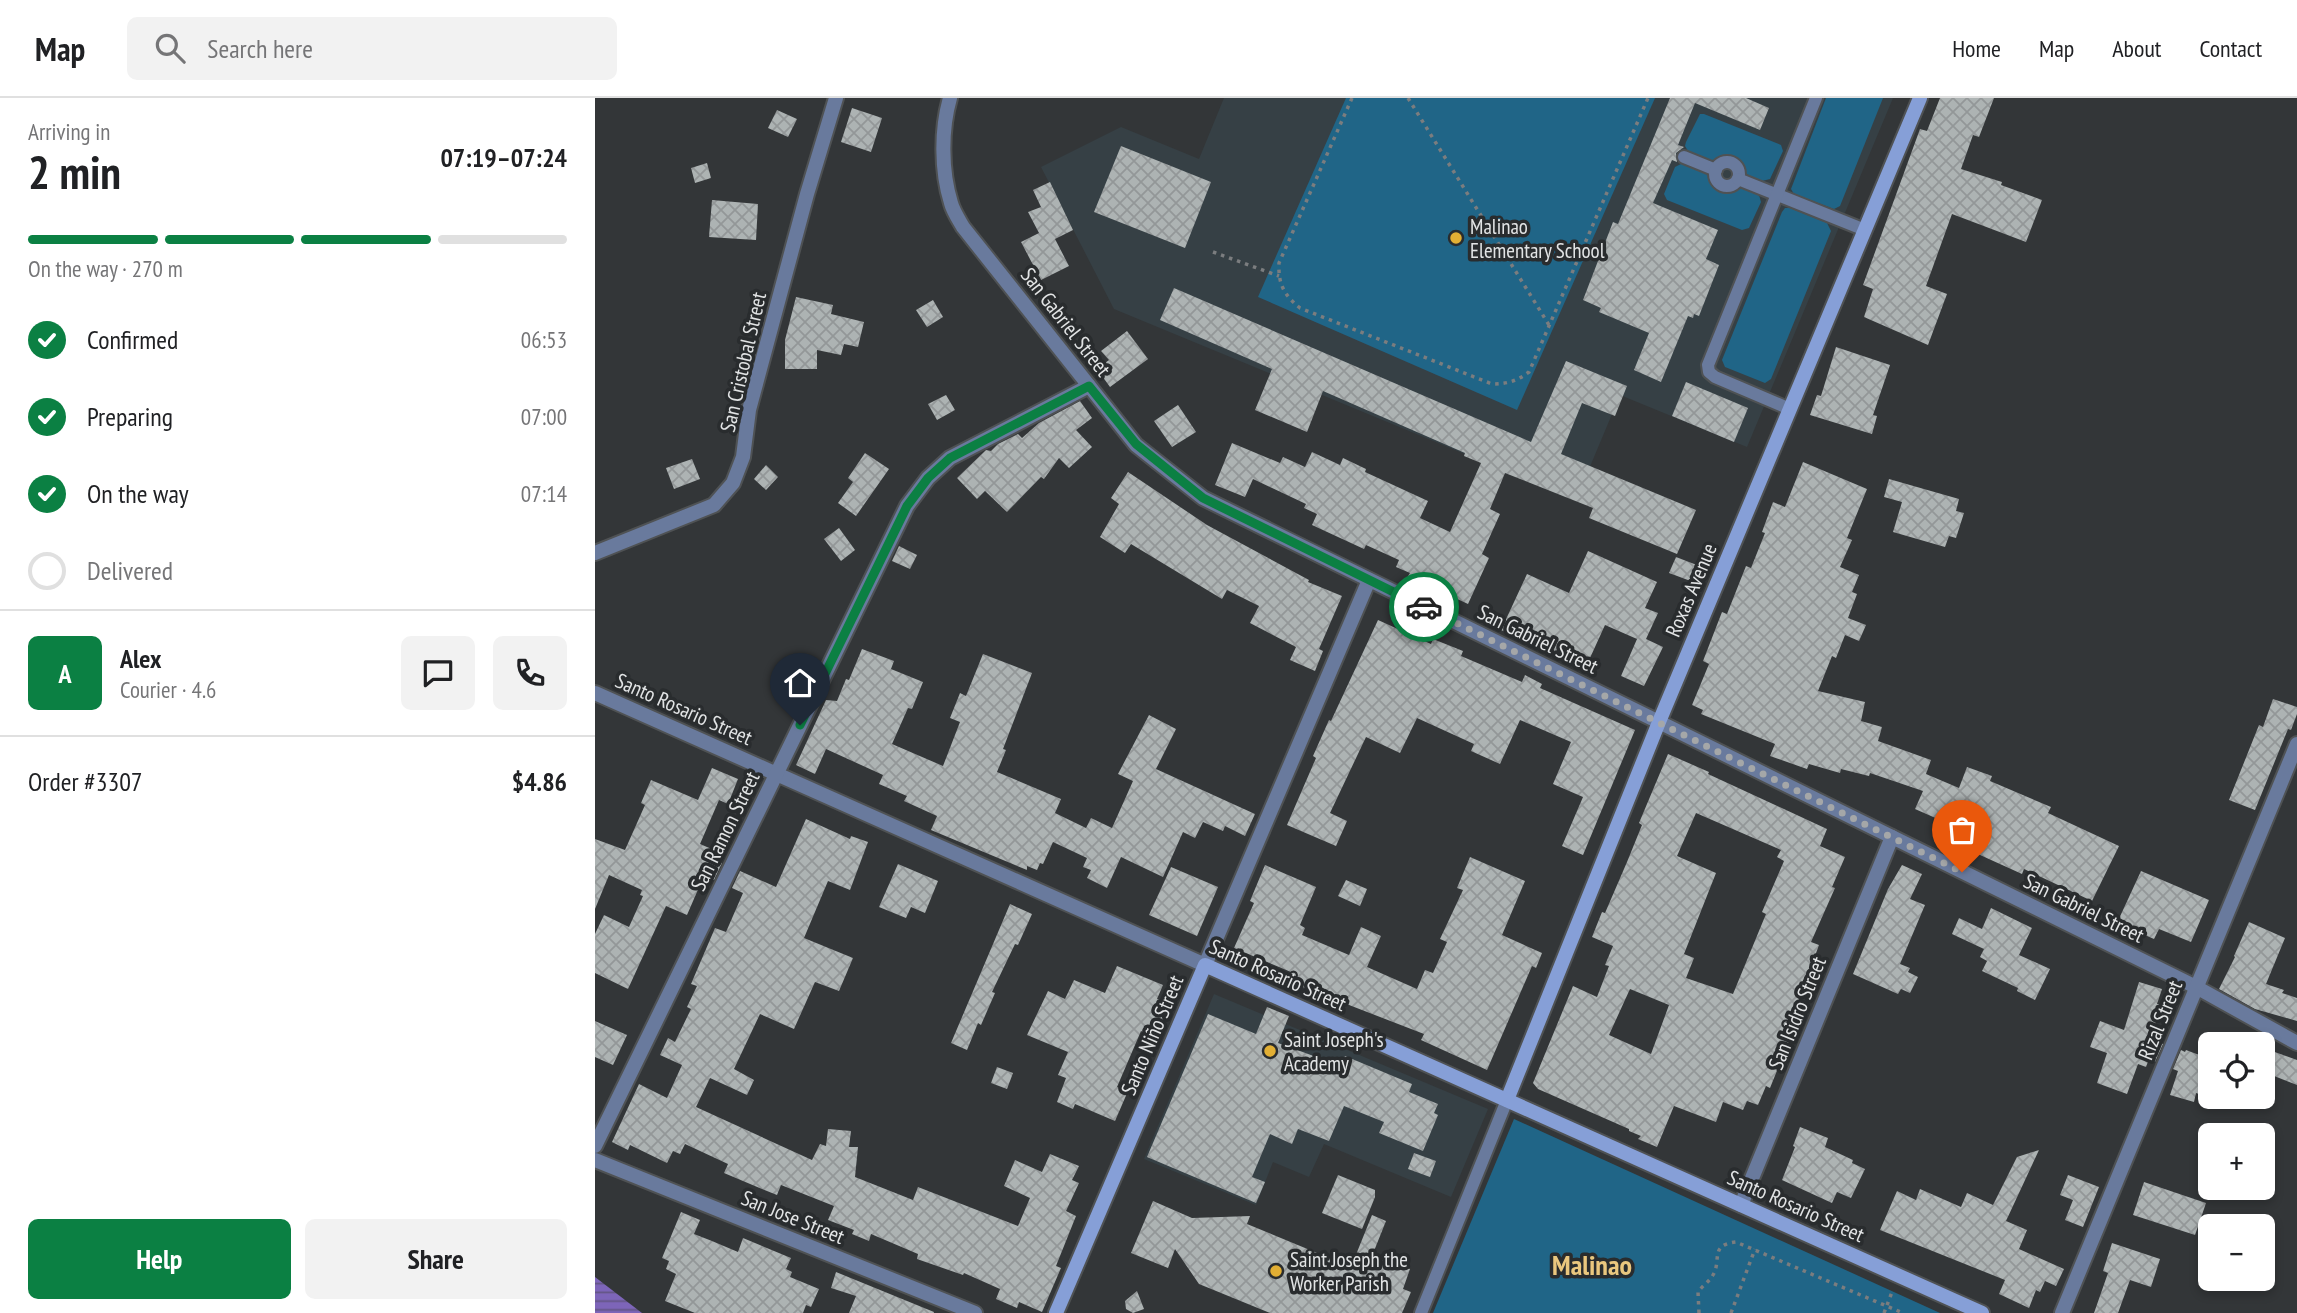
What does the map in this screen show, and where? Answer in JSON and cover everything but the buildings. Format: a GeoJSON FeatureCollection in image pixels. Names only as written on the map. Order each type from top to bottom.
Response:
{"type":"FeatureCollection","features":[{"type":"Feature","properties":{"kind":"main road","name":"Roxas Avenue"},"geometry":{"type":"LineString","coordinates":[[1507,1100],[1659,722],[1920,98]]}},
{"type":"Feature","properties":{"kind":"main road","name":"Santo Rosario Street"},"geometry":{"type":"LineString","coordinates":[[1205,965],[1983,1313]]}},
{"type":"Feature","properties":{"kind":"main road","name":"Santo Niño Street"},"geometry":{"type":"LineString","coordinates":[[1056,1313],[1205,965]]}},
{"type":"Feature","properties":{"kind":"street","name":"San Cristobal Street"},"geometry":{"type":"LineString","coordinates":[[595,553],[714,505],[733,483],[743,457],[749,410],[807,194],[836,98]]}},
{"type":"Feature","properties":{"kind":"street","name":"San Gabriel Street"},"geometry":{"type":"LineString","coordinates":[[950,98],[945,115],[945,166],[951,204],[963,227],[1136,444],[1203,498],[2196,987],[2297,1044]]}},
{"type":"Feature","properties":{"kind":"street","name":"San Ramon Street"},"geometry":{"type":"LineString","coordinates":[[595,1146],[907,506],[928,478],[950,458],[1089,386]]}},
{"type":"Feature","properties":{"kind":"street","name":"Santo Niño Street"},"geometry":{"type":"LineString","coordinates":[[1205,965],[1369,580]]}},
{"type":"Feature","properties":{"kind":"street","name":"Santo Rosario Street"},"geometry":{"type":"LineString","coordinates":[[595,693],[1205,965]]}},
{"type":"Feature","properties":{"kind":"street","name":"Rizal Street"},"geometry":{"type":"LineString","coordinates":[[2062,1313],[2297,744]]}},
{"type":"Feature","properties":{"kind":"street","name":"San Isidro Street"},"geometry":{"type":"LineString","coordinates":[[1741,1205],[1892,837]]}},
{"type":"Feature","properties":{"kind":"street","name":"San Jose Street"},"geometry":{"type":"LineString","coordinates":[[595,1160],[975,1313]]}},
{"type":"Feature","properties":{"kind":"lane"},"geometry":{"type":"LineString","coordinates":[[1790,409],[1715,377],[1709,372],[1708,365],[1816,98]]}},
{"type":"Feature","properties":{"kind":"lane"},"geometry":{"type":"LineString","coordinates":[[1684,157],[1716,170],[1715,177],[1722,186],[1730,186],[1738,179],[1865,230]]}},
{"type":"Feature","properties":{"kind":"lane"},"geometry":{"type":"LineString","coordinates":[[1421,1313],[1507,1100]]}},
{"type":"Feature","properties":{"kind":"path"},"geometry":{"type":"LineString","coordinates":[[1352,98],[1279,263],[1282,289],[1300,308],[1492,384],[1518,380],[1529,372],[1648,98]]}},
{"type":"Feature","properties":{"kind":"path"},"geometry":{"type":"LineString","coordinates":[[1408,98],[1549,326]]}},
{"type":"Feature","properties":{"kind":"path"},"geometry":{"type":"LineString","coordinates":[[1213,252],[1279,276]]}},
{"type":"Feature","properties":{"kind":"path"},"geometry":{"type":"LineString","coordinates":[[1699,1313],[1698,1292],[1713,1276],[1719,1250],[1724,1245],[1736,1242],[1903,1313]]}},
{"type":"Feature","properties":{"kind":"path"},"geometry":{"type":"LineString","coordinates":[[1731,1313],[1755,1250]]}},
{"type":"Feature","properties":{"kind":"path"},"geometry":{"type":"LineString","coordinates":[[1884,1313],[1899,1276]]}},
{"type":"Feature","properties":{"kind":"shaded area","name":"Malinao Elementary School"},"geometry":{"type":"Polygon","coordinates":[[[1224,98],[1893,98],[1747,447],[1620,395],[1576,500],[1114,309],[1041,167],[1121,127],[1199,159],[1224,98]]]}},
{"type":"Feature","properties":{"kind":"shaded area"},"geometry":{"type":"Polygon","coordinates":[[[1346,98],[1655,98],[1517,410],[1258,297],[1346,98]]]}},
{"type":"Feature","properties":{"kind":"shaded area"},"geometry":{"type":"Polygon","coordinates":[[[1826,98],[1883,98],[1840,206],[1834,209],[1794,194],[1791,189],[1826,98]]]}},
{"type":"Feature","properties":{"kind":"shaded area"},"geometry":{"type":"Polygon","coordinates":[[[1700,114],[1781,145],[1783,151],[1770,179],[1762,181],[1746,174],[1741,163],[1733,157],[1712,161],[1688,151],[1686,142],[1700,114]]]}},
{"type":"Feature","properties":{"kind":"shaded area"},"geometry":{"type":"Polygon","coordinates":[[[1683,163],[1708,174],[1712,185],[1719,192],[1741,188],[1759,195],[1761,202],[1749,228],[1742,230],[1667,200],[1664,194],[1675,167],[1683,163]]]}},
{"type":"Feature","properties":{"kind":"shaded area"},"geometry":{"type":"Polygon","coordinates":[[[1785,208],[1827,223],[1831,231],[1771,379],[1765,383],[1725,367],[1722,360],[1785,208]]]}},
{"type":"Feature","properties":{"kind":"shaded area","name":"Saint Joseph's Academy"},"geometry":{"type":"Polygon","coordinates":[[[1214,994],[1488,1109],[1451,1197],[1324,1144],[1309,1177],[1273,1162],[1256,1205],[1144,1159],[1214,994]]]}},
{"type":"Feature","properties":{"kind":"shaded area"},"geometry":{"type":"Polygon","coordinates":[[[1514,1119],[1940,1313],[1433,1313],[1514,1119]]]}},
{"type":"Feature","properties":{"kind":"shaded area"},"geometry":{"type":"Polygon","coordinates":[[[595,1277],[642,1313],[595,1313],[595,1277]]]}},
{"type":"Feature","properties":{"kind":"way so far"},"geometry":{"type":"LineString","coordinates":[[1424,607],[1962,872]]}},
{"type":"Feature","properties":{"kind":"place","name":"Malinao Elementary School"},"geometry":{"type":"Point","coordinates":[1456,238]}},
{"type":"Feature","properties":{"kind":"place","name":"Saint Joseph's Academy"},"geometry":{"type":"Point","coordinates":[1270,1051]}},
{"type":"Feature","properties":{"kind":"place","name":"Saint Joseph the Worker Parish"},"geometry":{"type":"Point","coordinates":[1276,1271]}},
{"type":"Feature","properties":{"kind":"district","name":"Malinao"},"geometry":{"type":"Point","coordinates":[1592,1264]}},
{"type":"Feature","properties":{"kind":"route"},"geometry":{"type":"LineString","coordinates":[[800,725],[907,506],[928,478],[950,458],[1089,386],[1136,444],[1203,498],[1424,607]]}}]}
